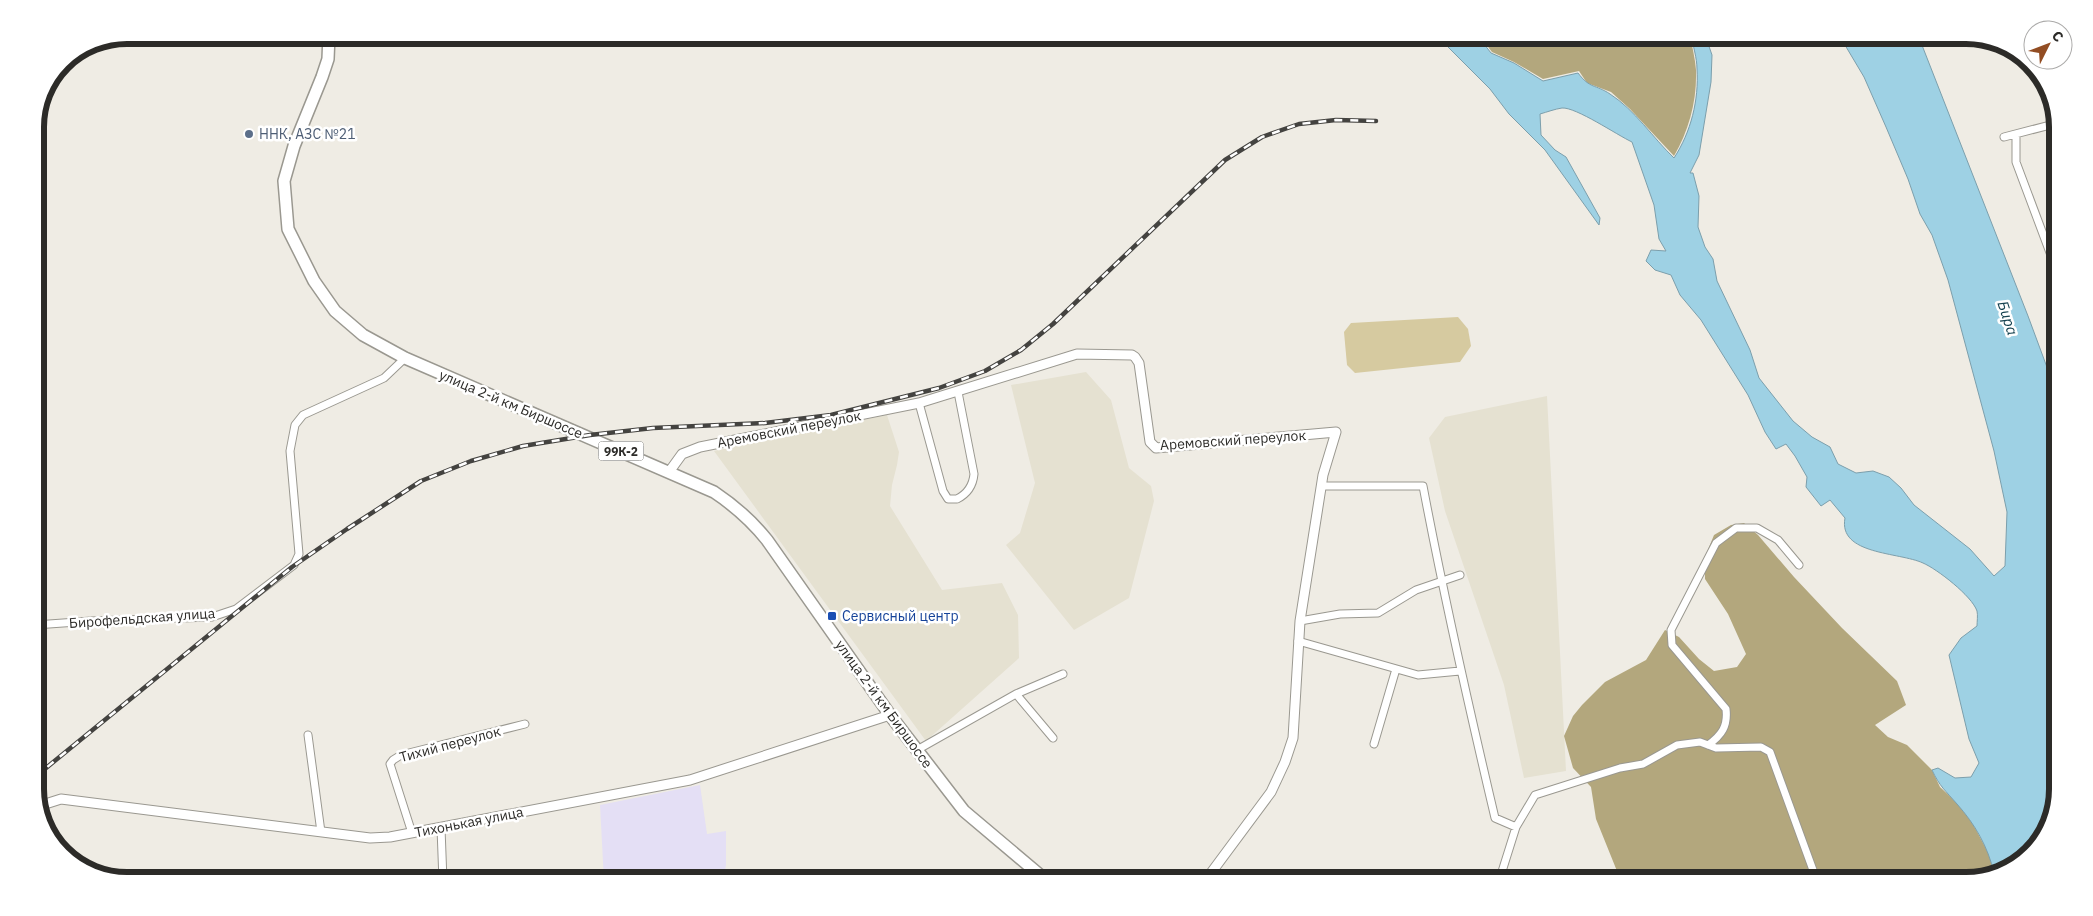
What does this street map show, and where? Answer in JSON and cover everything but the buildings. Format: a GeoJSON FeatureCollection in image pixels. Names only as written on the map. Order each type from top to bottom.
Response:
{"type":"FeatureCollection","features":[{"type":"Feature","properties":{"kind":"main road","name":"улица 2-й км Биршоссе"},"geometry":{"type":"LineString","coordinates":[[329,44],[328,59],[294,146],[284,181],[288,229],[314,281],[334,311],[363,336],[405,358],[714,492],[737,507],[752,521],[890,715],[964,811],[1036,872]]}},
{"type":"Feature","properties":{"kind":"street"},"geometry":{"type":"LineString","coordinates":[[2004,137],[2049,125]]}},
{"type":"Feature","properties":{"kind":"street"},"geometry":{"type":"LineString","coordinates":[[2016,134],[2016,162],[2049,250]]}},
{"type":"Feature","properties":{"kind":"street","name":"Аремовский переулок"},"geometry":{"type":"LineString","coordinates":[[669,472],[682,454],[700,447],[919,403],[1077,354],[1132,355],[1136,357],[1139,363],[1150,442],[1156,448],[1336,432],[1321,486],[1300,621],[1293,738],[1285,762],[1271,792],[1212,872]]}},
{"type":"Feature","properties":{"kind":"street","name":"Бирофельдская улица"},"geometry":{"type":"LineString","coordinates":[[44,624],[212,617],[236,609],[294,564],[299,554],[290,451],[295,425],[303,415],[384,378],[405,358]]}},
{"type":"Feature","properties":{"kind":"street"},"geometry":{"type":"LineString","coordinates":[[919,403],[943,492],[948,498],[957,499],[968,491],[974,474],[958,392]]}},
{"type":"Feature","properties":{"kind":"street"},"geometry":{"type":"LineString","coordinates":[[1321,486],[1423,486],[1460,672],[1495,818],[1516,827]]}},
{"type":"Feature","properties":{"kind":"street"},"geometry":{"type":"LineString","coordinates":[[1708,745],[1718,738],[1727,721],[1726,709],[1672,645],[1671,630],[1716,543],[1736,528],[1758,528],[1778,540],[1799,565]]}},
{"type":"Feature","properties":{"kind":"street"},"geometry":{"type":"LineString","coordinates":[[1300,621],[1340,614],[1378,613],[1416,590],[1460,575]]}},
{"type":"Feature","properties":{"kind":"street"},"geometry":{"type":"LineString","coordinates":[[1298,641],[1418,676],[1460,672]]}},
{"type":"Feature","properties":{"kind":"street"},"geometry":{"type":"LineString","coordinates":[[1374,744],[1396,669]]}},
{"type":"Feature","properties":{"kind":"street"},"geometry":{"type":"LineString","coordinates":[[917,750],[1016,694],[1063,674]]}},
{"type":"Feature","properties":{"kind":"street"},"geometry":{"type":"LineString","coordinates":[[1016,694],[1053,738]]}},
{"type":"Feature","properties":{"kind":"street","name":"Тихонькая улица"},"geometry":{"type":"LineString","coordinates":[[45,804],[61,799],[370,838],[390,838],[690,780],[890,715]]}},
{"type":"Feature","properties":{"kind":"street","name":"Тихий переулок"},"geometry":{"type":"LineString","coordinates":[[412,834],[390,764],[393,760],[401,755],[525,724]]}},
{"type":"Feature","properties":{"kind":"street"},"geometry":{"type":"LineString","coordinates":[[308,735],[321,832]]}},
{"type":"Feature","properties":{"kind":"street"},"geometry":{"type":"LineString","coordinates":[[1502,872],[1516,827],[1535,796],[1620,768],[1643,764],[1677,745],[1700,742],[1716,748],[1761,747],[1770,752],[1814,872]]}},
{"type":"Feature","properties":{"kind":"street"},"geometry":{"type":"LineString","coordinates":[[441,828],[443,872]]}},
{"type":"Feature","properties":{"kind":"shaded area"},"geometry":{"type":"Polygon","coordinates":[[[1486,44],[1692,44],[1696,70],[1695,93],[1688,126],[1674,156],[1630,109],[1611,92],[1587,83],[1579,71],[1543,79],[1492,52],[1486,44]]]}},
{"type":"Feature","properties":{"kind":"shaded area"},"geometry":{"type":"Polygon","coordinates":[[[1458,317],[1468,329],[1471,346],[1460,362],[1355,373],[1347,365],[1344,332],[1351,323],[1458,317]]]}},
{"type":"Feature","properties":{"kind":"shaded area"},"geometry":{"type":"Polygon","coordinates":[[[1086,372],[1111,400],[1129,468],[1151,486],[1154,501],[1129,598],[1074,630],[1006,545],[1020,533],[1035,483],[1011,385],[1086,372]]]}},
{"type":"Feature","properties":{"kind":"shaded area"},"geometry":{"type":"Polygon","coordinates":[[[1547,396],[1566,771],[1524,778],[1504,685],[1445,511],[1429,438],[1445,417],[1547,396]]]}},
{"type":"Feature","properties":{"kind":"shaded area"},"geometry":{"type":"Polygon","coordinates":[[[887,415],[899,452],[890,506],[942,590],[1002,583],[1018,615],[1019,658],[926,741],[714,451],[887,415]]]}},
{"type":"Feature","properties":{"kind":"shaded area"},"geometry":{"type":"Polygon","coordinates":[[[1744,523],[1758,535],[1842,628],[1897,681],[1906,705],[1875,725],[1888,737],[1907,745],[1932,770],[1940,787],[1958,804],[1973,824],[1990,856],[1993,868],[1977,872],[1617,872],[1596,819],[1591,787],[1573,768],[1564,736],[1573,716],[1582,705],[1605,682],[1646,660],[1665,630],[1679,637],[1699,659],[1714,671],[1737,667],[1746,654],[1728,614],[1705,579],[1705,557],[1714,535],[1731,525],[1744,523]]]}},
{"type":"Feature","properties":{"kind":"shaded area"},"geometry":{"type":"Polygon","coordinates":[[[700,785],[707,834],[726,831],[725,872],[604,872],[600,805],[700,785]]]}},
{"type":"Feature","properties":{"kind":"water","name":"Бира"},"geometry":{"type":"Polygon","coordinates":[[[1445,44],[1484,44],[1491,53],[1514,63],[1543,81],[1578,73],[1586,82],[1610,94],[1628,108],[1674,158],[1689,127],[1695,104],[1697,65],[1693,44],[1708,44],[1712,55],[1711,82],[1699,155],[1690,173],[1693,173],[1699,196],[1698,227],[1705,247],[1713,259],[1717,281],[1750,350],[1759,378],[1793,421],[1812,437],[1830,447],[1838,464],[1856,473],[1873,471],[1889,477],[1901,488],[1914,505],[1970,549],[1994,576],[2005,566],[2007,512],[1994,451],[1948,280],[1932,235],[1920,214],[1908,179],[1886,127],[1864,77],[1844,44],[1922,44],[2049,373],[2048,806],[2043,821],[2032,840],[2012,858],[1992,868],[1988,854],[1975,828],[1964,812],[1940,785],[1932,770],[1938,768],[1955,778],[1971,777],[1979,763],[1969,739],[1949,655],[1961,638],[1977,626],[1977,611],[1974,605],[1945,577],[1929,566],[1912,559],[1860,546],[1851,539],[1845,530],[1845,518],[1830,500],[1821,506],[1806,487],[1807,477],[1786,444],[1776,449],[1765,432],[1748,395],[1701,320],[1680,295],[1671,275],[1655,270],[1646,261],[1651,250],[1666,251],[1659,239],[1654,205],[1632,142],[1586,116],[1568,109],[1559,108],[1540,114],[1541,135],[1555,150],[1566,157],[1600,218],[1599,225],[1545,150],[1509,114],[1490,89],[1445,44]]]}},
{"type":"Feature","properties":{"kind":"railway"},"geometry":{"type":"LineString","coordinates":[[44,770],[292,567],[421,481],[471,461],[523,446],[590,435],[653,428],[765,423],[831,415],[939,388],[985,371],[1021,350],[1053,324],[1225,160],[1262,137],[1299,124],[1336,120],[1376,121]]}},
{"type":"Feature","properties":{"kind":"place","name":"ННК, АЗС №21"},"geometry":{"type":"Point","coordinates":[249,134]}},
{"type":"Feature","properties":{"kind":"place","name":"Сервисный центр"},"geometry":{"type":"Point","coordinates":[832,616]}}]}
